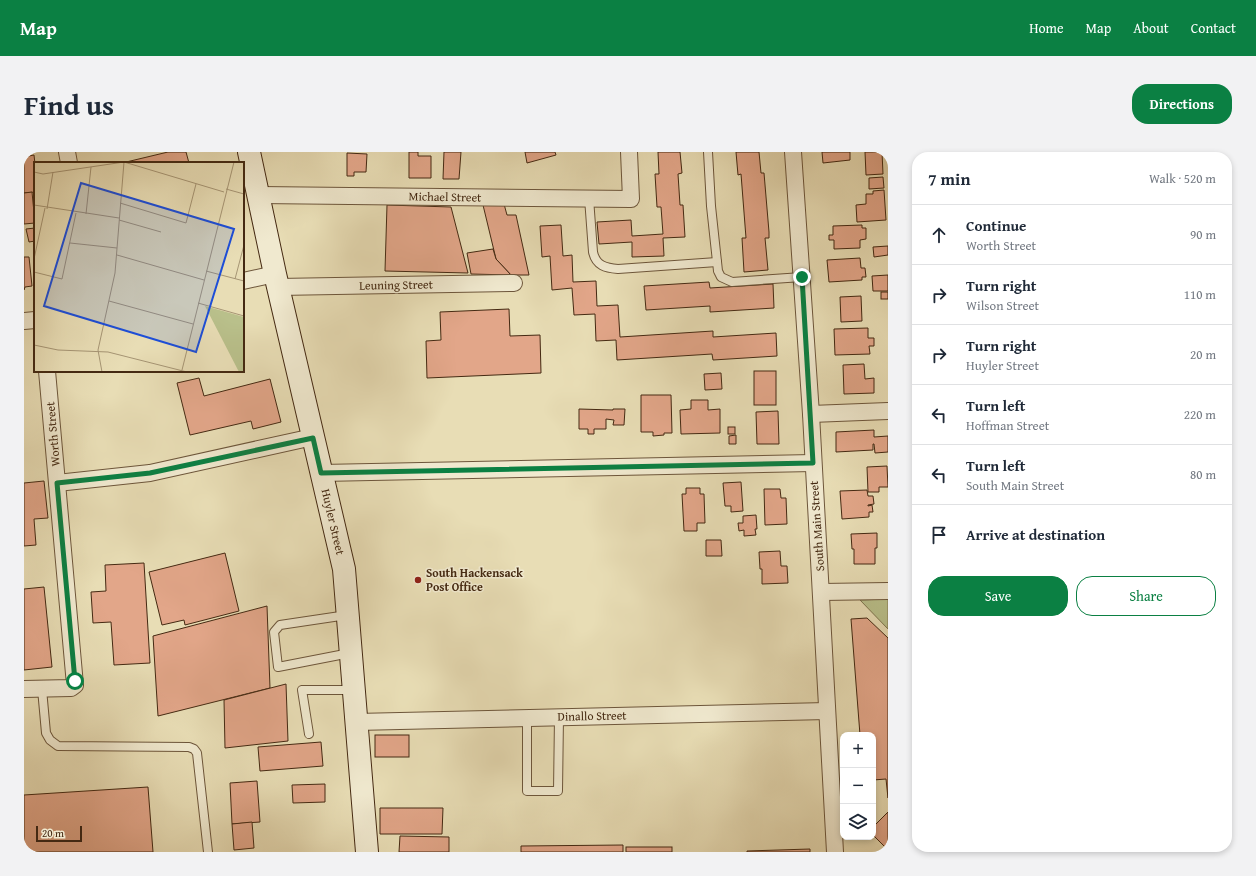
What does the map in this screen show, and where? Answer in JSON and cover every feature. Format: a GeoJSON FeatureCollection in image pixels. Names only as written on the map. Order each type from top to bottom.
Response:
{"type":"FeatureCollection","features":[{"type":"Feature","properties":{"kind":"street"},"geometry":{"type":"LineString","coordinates":[[67,152],[69,162]]}},
{"type":"Feature","properties":{"kind":"street","name":"Huyler Street"},"geometry":{"type":"LineString","coordinates":[[249,152],[277,281],[344,569],[366,852]]}},
{"type":"Feature","properties":{"kind":"street","name":"Michael Street"},"geometry":{"type":"LineString","coordinates":[[258,195],[631,199],[629,152]]}},
{"type":"Feature","properties":{"kind":"street","name":"South Main Street"},"geometry":{"type":"LineString","coordinates":[[793,152],[822,592],[835,852]]}},
{"type":"Feature","properties":{"kind":"street","name":"Leuning Street"},"geometry":{"type":"LineString","coordinates":[[244,281],[514,283]]}},
{"type":"Feature","properties":{"kind":"street"},"geometry":{"type":"LineString","coordinates":[[24,322],[34,320]]}},
{"type":"Feature","properties":{"kind":"street","name":"Worth Street"},"geometry":{"type":"LineString","coordinates":[[42,689],[74,687],[75,685],[48,372]]}},
{"type":"Feature","properties":{"kind":"street"},"geometry":{"type":"LineString","coordinates":[[811,414],[888,411]]}},
{"type":"Feature","properties":{"kind":"street"},"geometry":{"type":"LineString","coordinates":[[57,483],[150,473],[313,438]]}},
{"type":"Feature","properties":{"kind":"street"},"geometry":{"type":"LineString","coordinates":[[321,473],[813,463]]}},
{"type":"Feature","properties":{"kind":"street"},"geometry":{"type":"LineString","coordinates":[[822,592],[888,591]]}},
{"type":"Feature","properties":{"kind":"street"},"geometry":{"type":"LineString","coordinates":[[24,689],[42,689]]}},
{"type":"Feature","properties":{"kind":"street","name":"Dinallo Street"},"geometry":{"type":"LineString","coordinates":[[356,722],[827,711]]}},
{"type":"Feature","properties":{"kind":"lane"},"geometry":{"type":"LineString","coordinates":[[708,152],[711,206],[718,271],[721,277],[732,282],[802,277]]}},
{"type":"Feature","properties":{"kind":"lane"},"geometry":{"type":"LineString","coordinates":[[589,198],[593,252],[594,258],[598,264],[607,268],[618,269],[717,262]]}},
{"type":"Feature","properties":{"kind":"lane"},"geometry":{"type":"LineString","coordinates":[[348,615],[280,625],[274,632],[278,667],[351,653]]}},
{"type":"Feature","properties":{"kind":"lane"},"geometry":{"type":"LineString","coordinates":[[42,689],[46,733],[50,740],[58,746],[189,747],[194,749],[197,753],[208,852]]}},
{"type":"Feature","properties":{"kind":"lane"},"geometry":{"type":"LineString","coordinates":[[309,734],[302,690],[354,690]]}},
{"type":"Feature","properties":{"kind":"lane"},"geometry":{"type":"LineString","coordinates":[[527,718],[527,791],[558,791],[559,717]]}},
{"type":"Feature","properties":{"kind":"green space"},"geometry":{"type":"Polygon","coordinates":[[[888,599],[888,629],[860,600],[888,599]]]}},
{"type":"Feature","properties":{"kind":"building"},"geometry":{"type":"Polygon","coordinates":[[[168,152],[186,152],[189,162],[126,162],[168,152]]]}},
{"type":"Feature","properties":{"kind":"building"},"geometry":{"type":"Polygon","coordinates":[[[409,152],[418,152],[418,156],[431,156],[431,178],[409,178],[409,152]]]}},
{"type":"Feature","properties":{"kind":"building"},"geometry":{"type":"Polygon","coordinates":[[[444,152],[461,152],[459,179],[443,179],[444,152]]]}},
{"type":"Feature","properties":{"kind":"building"},"geometry":{"type":"Polygon","coordinates":[[[525,152],[555,152],[556,155],[527,163],[525,152]]]}},
{"type":"Feature","properties":{"kind":"building"},"geometry":{"type":"Polygon","coordinates":[[[658,152],[680,152],[682,173],[678,174],[680,205],[683,205],[685,237],[663,238],[664,256],[632,257],[632,242],[599,244],[597,222],[631,220],[632,236],[663,234],[661,207],[657,207],[655,174],[659,174],[658,152]]]}},
{"type":"Feature","properties":{"kind":"building"},"geometry":{"type":"Polygon","coordinates":[[[736,152],[759,152],[761,173],[764,173],[769,232],[769,238],[765,238],[768,270],[744,272],[742,238],[746,238],[741,174],[738,175],[736,152]]]}},
{"type":"Feature","properties":{"kind":"building"},"geometry":{"type":"Polygon","coordinates":[[[822,152],[850,152],[850,160],[823,163],[822,152]]]}},
{"type":"Feature","properties":{"kind":"building"},"geometry":{"type":"Polygon","coordinates":[[[865,152],[882,152],[883,174],[866,175],[865,152]]]}},
{"type":"Feature","properties":{"kind":"building"},"geometry":{"type":"Polygon","coordinates":[[[347,153],[367,154],[366,172],[354,172],[354,176],[347,176],[347,153]]]}},
{"type":"Feature","properties":{"kind":"building"},"geometry":{"type":"Polygon","coordinates":[[[34,155],[34,192],[24,193],[24,157],[34,155]]]}},
{"type":"Feature","properties":{"kind":"building"},"geometry":{"type":"Polygon","coordinates":[[[883,177],[884,188],[869,189],[869,178],[883,177]]]}},
{"type":"Feature","properties":{"kind":"building"},"geometry":{"type":"Polygon","coordinates":[[[884,190],[886,220],[857,222],[856,205],[866,204],[866,194],[873,194],[873,191],[884,190]]]}},
{"type":"Feature","properties":{"kind":"building"},"geometry":{"type":"Polygon","coordinates":[[[32,192],[34,223],[24,224],[24,193],[32,192]]]}},
{"type":"Feature","properties":{"kind":"building"},"geometry":{"type":"Polygon","coordinates":[[[504,204],[507,215],[516,215],[529,275],[511,275],[496,259],[483,205],[504,204]]]}},
{"type":"Feature","properties":{"kind":"building"},"geometry":{"type":"Polygon","coordinates":[[[387,205],[451,207],[468,273],[385,271],[387,205]]]}},
{"type":"Feature","properties":{"kind":"building"},"geometry":{"type":"Polygon","coordinates":[[[561,225],[563,256],[572,255],[573,282],[596,281],[597,306],[618,305],[620,337],[713,331],[713,337],[776,333],[777,356],[713,360],[712,354],[617,360],[616,340],[596,341],[595,314],[574,315],[572,288],[552,290],[550,256],[542,257],[540,226],[561,225]]]}},
{"type":"Feature","properties":{"kind":"building"},"geometry":{"type":"Polygon","coordinates":[[[862,225],[862,228],[866,228],[866,239],[860,240],[860,248],[834,249],[834,240],[829,240],[829,235],[833,235],[833,226],[862,225]]]}},
{"type":"Feature","properties":{"kind":"building"},"geometry":{"type":"Polygon","coordinates":[[[34,228],[34,241],[29,242],[26,229],[34,228]]]}},
{"type":"Feature","properties":{"kind":"building"},"geometry":{"type":"Polygon","coordinates":[[[888,246],[888,255],[874,257],[873,247],[888,246]]]}},
{"type":"Feature","properties":{"kind":"building"},"geometry":{"type":"Polygon","coordinates":[[[493,249],[496,259],[511,275],[471,274],[467,253],[493,249]]]}},
{"type":"Feature","properties":{"kind":"building"},"geometry":{"type":"Polygon","coordinates":[[[24,257],[29,257],[32,286],[25,287],[24,290],[24,257]]]}},
{"type":"Feature","properties":{"kind":"building"},"geometry":{"type":"Polygon","coordinates":[[[860,258],[861,268],[865,268],[866,277],[862,277],[862,280],[829,282],[827,260],[860,258]]]}},
{"type":"Feature","properties":{"kind":"building"},"geometry":{"type":"Polygon","coordinates":[[[888,275],[888,291],[873,291],[872,276],[888,275]]]}},
{"type":"Feature","properties":{"kind":"building"},"geometry":{"type":"Polygon","coordinates":[[[709,282],[710,288],[773,284],[774,308],[710,312],[710,306],[646,310],[644,286],[709,282]]]}},
{"type":"Feature","properties":{"kind":"building"},"geometry":{"type":"Polygon","coordinates":[[[881,292],[888,292],[888,299],[881,299],[881,292]]]}},
{"type":"Feature","properties":{"kind":"building"},"geometry":{"type":"Polygon","coordinates":[[[861,296],[862,321],[841,322],[840,297],[861,296]]]}},
{"type":"Feature","properties":{"kind":"building"},"geometry":{"type":"Polygon","coordinates":[[[509,309],[510,336],[540,335],[541,373],[427,378],[426,341],[441,340],[440,312],[509,309]]]}},
{"type":"Feature","properties":{"kind":"building"},"geometry":{"type":"Polygon","coordinates":[[[868,328],[868,338],[874,338],[874,346],[869,346],[870,354],[835,355],[834,329],[868,328]]]}},
{"type":"Feature","properties":{"kind":"building"},"geometry":{"type":"Polygon","coordinates":[[[864,364],[865,379],[874,378],[874,393],[844,394],[843,365],[864,364]]]}},
{"type":"Feature","properties":{"kind":"building"},"geometry":{"type":"Polygon","coordinates":[[[754,371],[776,371],[776,405],[754,405],[754,371]]]}},
{"type":"Feature","properties":{"kind":"building"},"geometry":{"type":"Polygon","coordinates":[[[721,373],[722,389],[705,390],[704,374],[721,373]]]}},
{"type":"Feature","properties":{"kind":"building"},"geometry":{"type":"Polygon","coordinates":[[[199,378],[204,396],[270,379],[281,422],[253,429],[251,421],[190,435],[177,383],[199,378]]]}},
{"type":"Feature","properties":{"kind":"building"},"geometry":{"type":"Polygon","coordinates":[[[641,395],[671,395],[672,433],[664,433],[664,435],[653,436],[653,432],[641,432],[641,395]]]}},
{"type":"Feature","properties":{"kind":"building"},"geometry":{"type":"Polygon","coordinates":[[[691,400],[708,400],[708,410],[720,409],[720,433],[681,434],[680,410],[691,409],[691,400]]]}},
{"type":"Feature","properties":{"kind":"building"},"geometry":{"type":"Polygon","coordinates":[[[579,409],[625,409],[624,425],[613,425],[614,420],[606,419],[606,429],[594,429],[594,434],[588,434],[588,429],[579,429],[579,409]]]}},
{"type":"Feature","properties":{"kind":"building"},"geometry":{"type":"Polygon","coordinates":[[[778,411],[779,444],[757,444],[756,412],[778,411]]]}},
{"type":"Feature","properties":{"kind":"building"},"geometry":{"type":"Polygon","coordinates":[[[728,427],[735,427],[735,434],[728,434],[728,427]]]}},
{"type":"Feature","properties":{"kind":"building"},"geometry":{"type":"Polygon","coordinates":[[[874,430],[874,437],[888,436],[888,452],[875,453],[873,444],[873,450],[836,452],[836,432],[874,430]]]}},
{"type":"Feature","properties":{"kind":"building"},"geometry":{"type":"Polygon","coordinates":[[[736,435],[736,444],[729,444],[729,436],[736,435]]]}},
{"type":"Feature","properties":{"kind":"building"},"geometry":{"type":"Polygon","coordinates":[[[887,466],[888,487],[879,487],[879,492],[868,492],[867,467],[887,466]]]}},
{"type":"Feature","properties":{"kind":"building"},"geometry":{"type":"Polygon","coordinates":[[[44,481],[48,518],[34,519],[36,545],[24,546],[24,483],[44,481]]]}},
{"type":"Feature","properties":{"kind":"building"},"geometry":{"type":"Polygon","coordinates":[[[741,482],[743,511],[731,512],[731,506],[725,506],[723,483],[741,482]]]}},
{"type":"Feature","properties":{"kind":"building"},"geometry":{"type":"Polygon","coordinates":[[[686,488],[700,488],[700,494],[704,494],[705,523],[697,523],[697,531],[684,531],[682,494],[686,494],[686,488]]]}},
{"type":"Feature","properties":{"kind":"building"},"geometry":{"type":"Polygon","coordinates":[[[764,489],[780,489],[781,498],[786,498],[787,524],[765,525],[764,489]]]}},
{"type":"Feature","properties":{"kind":"building"},"geometry":{"type":"Polygon","coordinates":[[[867,490],[868,496],[873,496],[874,504],[868,505],[872,505],[873,512],[869,512],[869,517],[842,519],[840,491],[867,490]]]}},
{"type":"Feature","properties":{"kind":"building"},"geometry":{"type":"Polygon","coordinates":[[[756,515],[756,535],[744,536],[744,530],[739,531],[738,523],[743,523],[743,516],[756,515]]]}},
{"type":"Feature","properties":{"kind":"building"},"geometry":{"type":"Polygon","coordinates":[[[877,533],[875,564],[854,564],[854,549],[852,549],[851,534],[877,533]]]}},
{"type":"Feature","properties":{"kind":"building"},"geometry":{"type":"Polygon","coordinates":[[[706,540],[721,540],[722,556],[706,556],[706,540]]]}},
{"type":"Feature","properties":{"kind":"building"},"geometry":{"type":"Polygon","coordinates":[[[780,551],[781,566],[787,566],[788,583],[762,584],[762,569],[760,569],[759,552],[780,551]]]}},
{"type":"Feature","properties":{"kind":"building"},"geometry":{"type":"Polygon","coordinates":[[[225,553],[239,611],[185,625],[184,620],[162,625],[149,572],[225,553]]]}},
{"type":"Feature","properties":{"kind":"building"},"geometry":{"type":"Polygon","coordinates":[[[144,563],[150,663],[114,665],[111,622],[93,623],[91,592],[106,591],[105,565],[144,563]]]}},
{"type":"Feature","properties":{"kind":"building"},"geometry":{"type":"Polygon","coordinates":[[[44,587],[52,667],[24,670],[24,589],[44,587]]]}},
{"type":"Feature","properties":{"kind":"building"},"geometry":{"type":"Polygon","coordinates":[[[267,606],[270,688],[158,716],[153,636],[267,606]]]}},
{"type":"Feature","properties":{"kind":"building"},"geometry":{"type":"Polygon","coordinates":[[[867,618],[888,638],[888,798],[886,779],[876,780],[876,732],[860,732],[851,619],[867,618]]]}},
{"type":"Feature","properties":{"kind":"building"},"geometry":{"type":"Polygon","coordinates":[[[286,684],[288,741],[225,748],[224,700],[286,684]]]}},
{"type":"Feature","properties":{"kind":"building"},"geometry":{"type":"Polygon","coordinates":[[[375,735],[409,735],[409,757],[375,757],[375,735]]]}},
{"type":"Feature","properties":{"kind":"building"},"geometry":{"type":"Polygon","coordinates":[[[321,742],[323,766],[260,771],[258,747],[321,742]]]}},
{"type":"Feature","properties":{"kind":"building"},"geometry":{"type":"Polygon","coordinates":[[[257,781],[260,822],[232,824],[230,783],[257,781]]]}},
{"type":"Feature","properties":{"kind":"building"},"geometry":{"type":"Polygon","coordinates":[[[325,784],[325,802],[293,803],[292,785],[325,784]]]}},
{"type":"Feature","properties":{"kind":"building"},"geometry":{"type":"Polygon","coordinates":[[[148,787],[153,852],[24,852],[24,795],[148,787]]]}},
{"type":"Feature","properties":{"kind":"building"},"geometry":{"type":"Polygon","coordinates":[[[380,808],[443,808],[442,834],[380,834],[380,808]]]}},
{"type":"Feature","properties":{"kind":"building"},"geometry":{"type":"Polygon","coordinates":[[[888,812],[888,850],[876,838],[876,824],[888,812]]]}},
{"type":"Feature","properties":{"kind":"building"},"geometry":{"type":"Polygon","coordinates":[[[252,822],[254,848],[234,850],[232,824],[252,822]]]}},
{"type":"Feature","properties":{"kind":"building"},"geometry":{"type":"Polygon","coordinates":[[[400,836],[449,837],[449,852],[399,852],[400,836]]]}},
{"type":"Feature","properties":{"kind":"building"},"geometry":{"type":"Polygon","coordinates":[[[623,845],[623,852],[521,852],[521,846],[623,845]]]}},
{"type":"Feature","properties":{"kind":"building"},"geometry":{"type":"Polygon","coordinates":[[[626,847],[672,847],[672,852],[626,852],[626,847]]]}},
{"type":"Feature","properties":{"kind":"building"},"geometry":{"type":"Polygon","coordinates":[[[810,849],[810,852],[747,852],[747,851],[810,849]]]}},
{"type":"Feature","properties":{"kind":"place","name":"South Hackensack Post Office"},"geometry":{"type":"Point","coordinates":[418,580]}},
{"type":"Feature","properties":{"kind":"route"},"geometry":{"type":"LineString","coordinates":[[75,681],[57,483],[150,473],[313,438],[321,473],[813,463],[802,277]]}}]}
